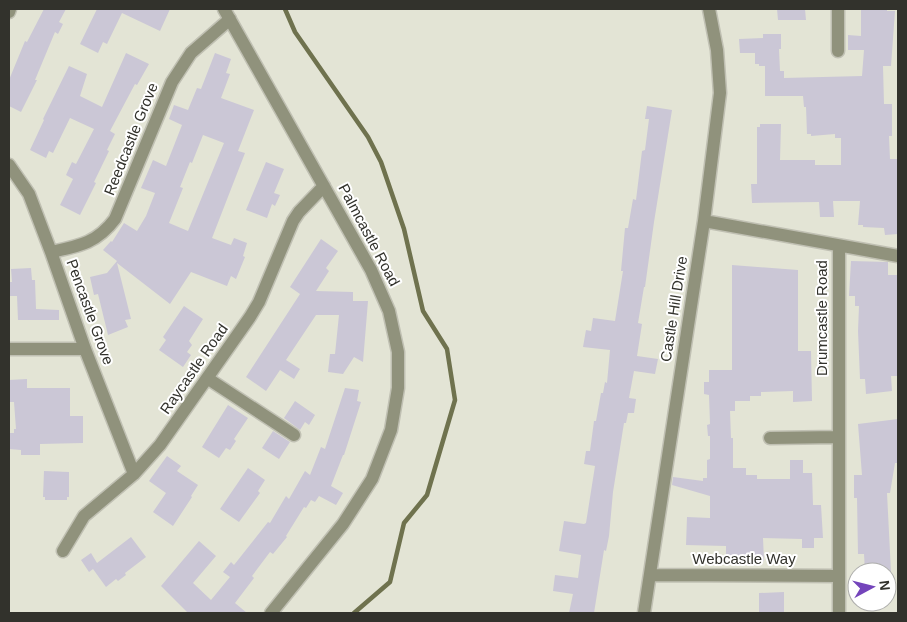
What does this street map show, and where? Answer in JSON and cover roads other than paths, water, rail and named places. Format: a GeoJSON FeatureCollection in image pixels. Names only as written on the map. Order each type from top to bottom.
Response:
{"type":"FeatureCollection","features":[{"type":"Feature","properties":{"kind":"street","name":"Castle Hill Drive"},"geometry":{"type":"LineString","coordinates":[[644,613],[704,221],[720,93],[717,50],[709,9]]}},
{"type":"Feature","properties":{"kind":"street"},"geometry":{"type":"LineString","coordinates":[[838,9],[838,51]]}},
{"type":"Feature","properties":{"kind":"street","name":"Palmcastle Road"},"geometry":{"type":"LineString","coordinates":[[227,14],[372,270],[389,311],[398,352],[398,388],[391,430],[372,479],[343,524],[271,613]]}},
{"type":"Feature","properties":{"kind":"street","name":"Reedcastle Grove"},"geometry":{"type":"LineString","coordinates":[[51,252],[84,245],[107,229],[115,219],[172,82],[191,53],[227,14]]}},
{"type":"Feature","properties":{"kind":"street","name":"Pencastle Grove"},"geometry":{"type":"LineString","coordinates":[[9,166],[29,194],[85,349],[134,474]]}},
{"type":"Feature","properties":{"kind":"street","name":"Raycastle Road"},"geometry":{"type":"LineString","coordinates":[[63,551],[84,516],[134,474],[160,445],[259,302],[293,221],[324,186]]}},
{"type":"Feature","properties":{"kind":"street","name":"Drumcastle Road"},"geometry":{"type":"LineString","coordinates":[[704,221],[838,246],[837,437],[839,613]]}},
{"type":"Feature","properties":{"kind":"street"},"geometry":{"type":"LineString","coordinates":[[838,246],[898,256]]}},
{"type":"Feature","properties":{"kind":"street"},"geometry":{"type":"LineString","coordinates":[[9,349],[85,349]]}},
{"type":"Feature","properties":{"kind":"street"},"geometry":{"type":"LineString","coordinates":[[207,378],[294,435]]}},
{"type":"Feature","properties":{"kind":"street"},"geometry":{"type":"LineString","coordinates":[[770,438],[837,437]]}},
{"type":"Feature","properties":{"kind":"street","name":"Webcastle Way"},"geometry":{"type":"LineString","coordinates":[[650,575],[838,576]]}},
{"type":"Feature","properties":{"kind":"waterway"},"geometry":{"type":"LineString","coordinates":[[285,9],[295,32],[368,137],[381,162],[404,229],[423,311],[447,349],[455,400],[427,495],[404,523],[390,582],[354,613]]}}]}
